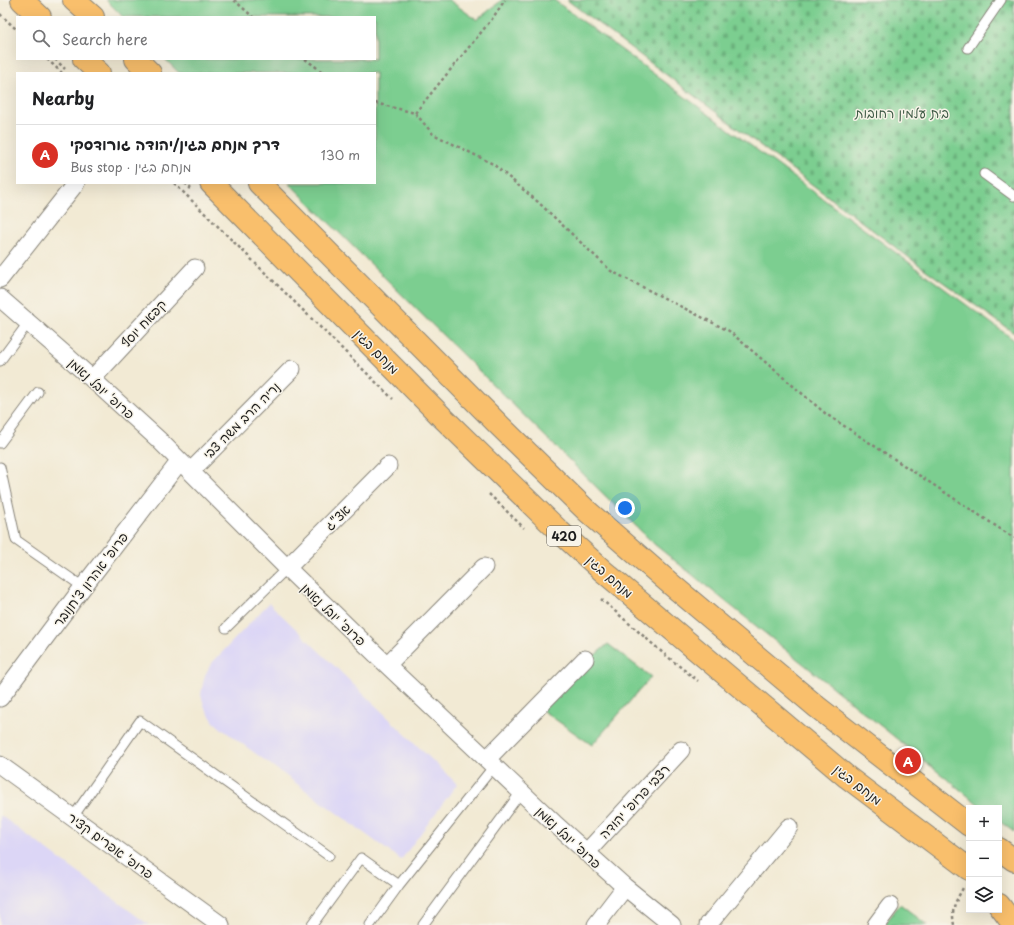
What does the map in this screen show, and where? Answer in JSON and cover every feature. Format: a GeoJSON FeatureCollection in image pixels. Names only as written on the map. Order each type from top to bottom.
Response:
{"type":"FeatureCollection","features":[{"type":"Feature","properties":{"kind":"main road"},"geometry":{"type":"LineString","coordinates":[[22,0],[39,16]]}},
{"type":"Feature","properties":{"kind":"main road"},"geometry":{"type":"LineString","coordinates":[[74,0],[92,16]]}},
{"type":"Feature","properties":{"kind":"main road"},"geometry":{"type":"LineString","coordinates":[[85,60],[98,72]]}},
{"type":"Feature","properties":{"kind":"main road"},"geometry":{"type":"LineString","coordinates":[[137,60],[149,72]]}},
{"type":"Feature","properties":{"kind":"main road","name":"מנחם בגין"},"geometry":{"type":"LineString","coordinates":[[212,184],[442,417],[597,566],[841,772],[949,854],[966,874]]}},
{"type":"Feature","properties":{"kind":"main road","name":"420"},"geometry":{"type":"LineString","coordinates":[[260,184],[500,426],[587,511],[684,596],[792,687],[966,823]]}},
{"type":"Feature","properties":{"kind":"main road"},"geometry":{"type":"LineString","coordinates":[[1002,893],[1014,901]]}},
{"type":"Feature","properties":{"kind":"main road"},"geometry":{"type":"LineString","coordinates":[[1002,909],[1014,925]]}},
{"type":"Feature","properties":{"kind":"street"},"geometry":{"type":"LineString","coordinates":[[0,279],[75,184]]}},
{"type":"Feature","properties":{"kind":"street","name":"קפאח יוסף"},"geometry":{"type":"LineString","coordinates":[[92,379],[195,268]]}},
{"type":"Feature","properties":{"kind":"street","name":"פרופ' יובל נאמן"},"geometry":{"type":"LineString","coordinates":[[0,298],[92,379],[186,466],[287,568],[387,665],[586,853],[672,925]]}},
{"type":"Feature","properties":{"kind":"street","name":"נריה הרב משה צבי"},"geometry":{"type":"LineString","coordinates":[[186,466],[292,369]]}},
{"type":"Feature","properties":{"kind":"street","name":"פרופ' אהרון צ'חנובר"},"geometry":{"type":"LineString","coordinates":[[0,698],[83,587],[186,466]]}},
{"type":"Feature","properties":{"kind":"street","name":"אצ\"ג"},"geometry":{"type":"LineString","coordinates":[[287,568],[388,466]]}},
{"type":"Feature","properties":{"kind":"street"},"geometry":{"type":"LineString","coordinates":[[387,665],[484,567]]}},
{"type":"Feature","properties":{"kind":"street"},"geometry":{"type":"LineString","coordinates":[[490,763],[585,659]]}},
{"type":"Feature","properties":{"kind":"street","name":"רצבי פרופ' יהודה"},"geometry":{"type":"LineString","coordinates":[[586,853],[682,750]]}},
{"type":"Feature","properties":{"kind":"street","name":"פרופ' אפרים קציר"},"geometry":{"type":"LineString","coordinates":[[0,764],[221,925]]}},
{"type":"Feature","properties":{"kind":"street"},"geometry":{"type":"LineString","coordinates":[[708,925],[789,827]]}},
{"type":"Feature","properties":{"kind":"street"},"geometry":{"type":"LineString","coordinates":[[596,925],[625,887]]}},
{"type":"Feature","properties":{"kind":"street"},"geometry":{"type":"LineString","coordinates":[[876,925],[890,906]]}},
{"type":"Feature","properties":{"kind":"lane"},"geometry":{"type":"LineString","coordinates":[[968,48],[1001,0]]}},
{"type":"Feature","properties":{"kind":"lane"},"geometry":{"type":"LineString","coordinates":[[984,174],[1014,196]]}},
{"type":"Feature","properties":{"kind":"lane"},"geometry":{"type":"LineString","coordinates":[[0,361],[28,323]]}},
{"type":"Feature","properties":{"kind":"lane"},"geometry":{"type":"LineString","coordinates":[[0,443],[38,392]]}},
{"type":"Feature","properties":{"kind":"lane"},"geometry":{"type":"LineString","coordinates":[[0,466],[16,540],[83,587]]}},
{"type":"Feature","properties":{"kind":"lane"},"geometry":{"type":"LineString","coordinates":[[226,628],[287,568]]}},
{"type":"Feature","properties":{"kind":"lane"},"geometry":{"type":"LineString","coordinates":[[72,817],[140,721],[329,856]]}},
{"type":"Feature","properties":{"kind":"lane"},"geometry":{"type":"LineString","coordinates":[[370,925],[490,763]]}},
{"type":"Feature","properties":{"kind":"lane"},"geometry":{"type":"LineString","coordinates":[[422,925],[521,792]]}},
{"type":"Feature","properties":{"kind":"lane"},"geometry":{"type":"LineString","coordinates":[[313,924],[361,858],[399,885]]}},
{"type":"Feature","properties":{"kind":"path"},"geometry":{"type":"LineString","coordinates":[[234,0],[252,16]]}},
{"type":"Feature","properties":{"kind":"path"},"geometry":{"type":"LineString","coordinates":[[415,113],[492,19],[505,0]]}},
{"type":"Feature","properties":{"kind":"path"},"geometry":{"type":"LineString","coordinates":[[0,14],[16,29]]}},
{"type":"Feature","properties":{"kind":"path"},"geometry":{"type":"LineString","coordinates":[[48,60],[61,72]]}},
{"type":"Feature","properties":{"kind":"path"},"geometry":{"type":"LineString","coordinates":[[56,60],[69,72]]}},
{"type":"Feature","properties":{"kind":"path"},"geometry":{"type":"LineString","coordinates":[[306,60],[323,72]]}},
{"type":"Feature","properties":{"kind":"path"},"geometry":{"type":"LineString","coordinates":[[376,103],[415,113],[433,134],[493,164],[538,202],[610,271],[729,332],[826,414],[1014,538]]}},
{"type":"Feature","properties":{"kind":"path"},"geometry":{"type":"LineString","coordinates":[[954,925],[952,914],[953,906],[968,877]]}},
{"type":"Feature","properties":{"kind":"shaded area"},"geometry":{"type":"Polygon","coordinates":[[[269,603],[457,784],[401,860],[222,729],[214,722],[205,708],[201,695],[205,675],[211,664],[269,603]]]}},
{"type":"Feature","properties":{"kind":"shaded area"},"geometry":{"type":"Polygon","coordinates":[[[0,815],[149,925],[0,925],[0,815]]]}},
{"type":"Feature","properties":{"kind":"green space"},"geometry":{"type":"Polygon","coordinates":[[[106,0],[449,0],[477,20],[502,0],[554,0],[1014,340],[1014,832],[1002,823],[1002,805],[979,805],[654,544],[290,184],[376,184],[376,72],[178,72],[166,60],[376,60],[376,16],[122,16],[106,0]]]}},
{"type":"Feature","properties":{"kind":"green space","name":"בית עלמין רחובות"},"geometry":{"type":"Polygon","coordinates":[[[567,0],[1014,0],[1014,333],[915,262],[567,0]]]}},
{"type":"Feature","properties":{"kind":"green space"},"geometry":{"type":"Polygon","coordinates":[[[608,644],[651,677],[592,745],[539,708],[583,665],[608,644]]]}},
{"type":"Feature","properties":{"kind":"green space"},"geometry":{"type":"Polygon","coordinates":[[[900,904],[927,925],[884,925],[900,904]]]}},
{"type":"Feature","properties":{"kind":"place","name":"דרך מנחם בגין/יהודה גורודסקי"},"geometry":{"type":"Point","coordinates":[908,761]}}]}
